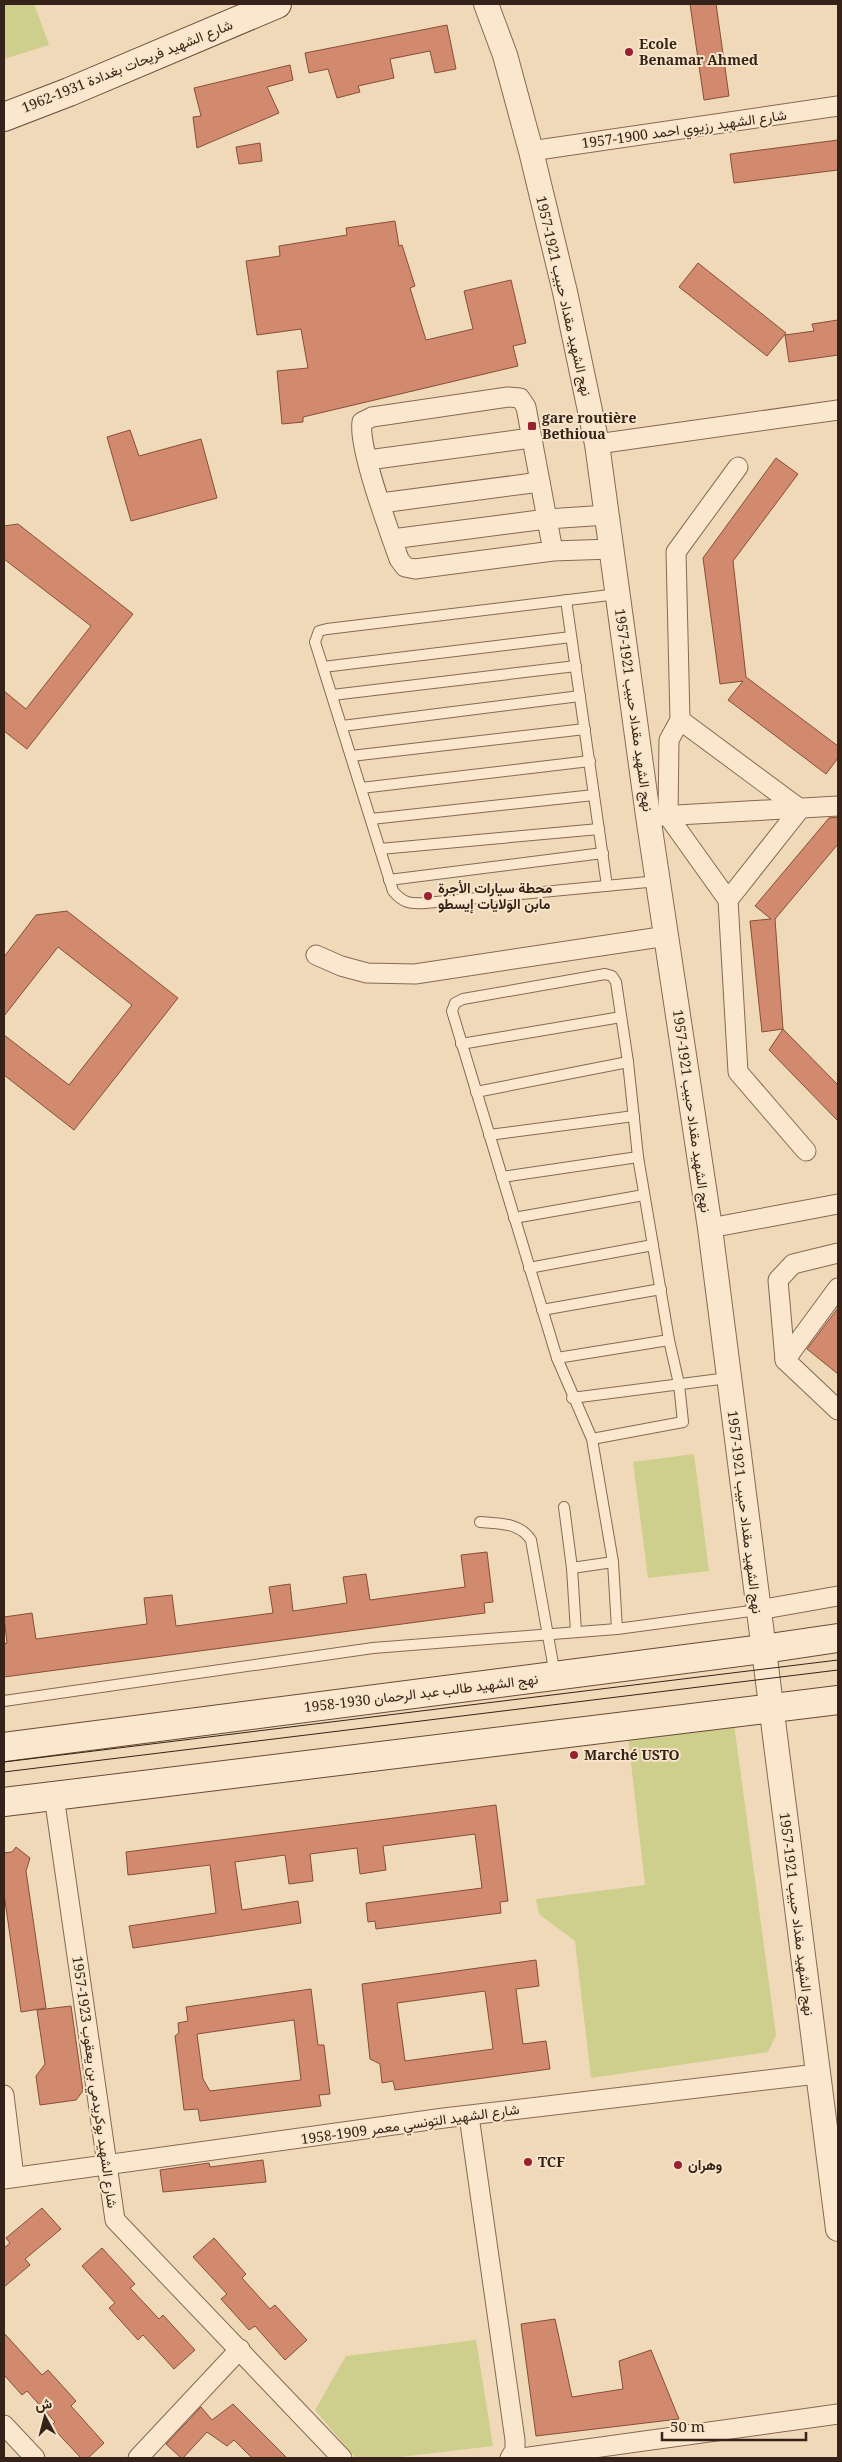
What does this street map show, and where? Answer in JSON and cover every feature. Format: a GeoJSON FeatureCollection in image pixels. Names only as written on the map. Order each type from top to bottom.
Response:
{"type":"FeatureCollection","features":[{"type":"Feature","properties":{"kind":"main road","name":"شارع الشهيد فريحات بغدادة 1931-1962"},"geometry":{"type":"LineString","coordinates":[[4,116],[78,88],[277,4]]}},
{"type":"Feature","properties":{"kind":"main road","name":"نهج الشهيد طالب عبد الرحمان 1930-1958"},"geometry":{"type":"LineString","coordinates":[[4,1747],[763,1650],[838,1638]]}},
{"type":"Feature","properties":{"kind":"main road"},"geometry":{"type":"LineString","coordinates":[[4,1802],[838,1700]]}},
{"type":"Feature","properties":{"kind":"street","name":"نهج الشهيد مقداد حبيب 1921-1957"},"geometry":{"type":"LineString","coordinates":[[486,4],[505,55],[531,151],[565,292],[597,444],[618,594],[658,816],[658,881],[710,1228],[838,2229]]}},
{"type":"Feature","properties":{"kind":"street","name":"شارع الشهيد رزيوي احمد 1900-1957"},"geometry":{"type":"LineString","coordinates":[[531,151],[838,106]]}},
{"type":"Feature","properties":{"kind":"street"},"geometry":{"type":"LineString","coordinates":[[553,551],[526,407],[520,398],[508,397],[372,417],[362,422],[360,433],[368,460],[392,540],[399,559],[405,566],[415,569],[553,551],[612,550]]}},
{"type":"Feature","properties":{"kind":"street"},"geometry":{"type":"LineString","coordinates":[[597,444],[838,410]]}},
{"type":"Feature","properties":{"kind":"street"},"geometry":{"type":"LineString","coordinates":[[368,460],[531,438]]}},
{"type":"Feature","properties":{"kind":"street"},"geometry":{"type":"LineString","coordinates":[[738,467],[676,552],[680,720],[669,740],[658,816],[728,900],[738,1072],[806,1151]]}},
{"type":"Feature","properties":{"kind":"street"},"geometry":{"type":"LineString","coordinates":[[381,503],[540,482]]}},
{"type":"Feature","properties":{"kind":"street"},"geometry":{"type":"LineString","coordinates":[[392,540],[547,519],[607,515]]}},
{"type":"Feature","properties":{"kind":"street"},"geometry":{"type":"LineString","coordinates":[[680,720],[800,809]]}},
{"type":"Feature","properties":{"kind":"street"},"geometry":{"type":"LineString","coordinates":[[658,816],[838,806]]}},
{"type":"Feature","properties":{"kind":"street"},"geometry":{"type":"LineString","coordinates":[[728,900],[800,809]]}},
{"type":"Feature","properties":{"kind":"street"},"geometry":{"type":"LineString","coordinates":[[316,955],[341,966],[367,973],[415,974],[667,936]]}},
{"type":"Feature","properties":{"kind":"street"},"geometry":{"type":"LineString","coordinates":[[710,1228],[838,1204]]}},
{"type":"Feature","properties":{"kind":"street"},"geometry":{"type":"LineString","coordinates":[[838,1253],[793,1264],[778,1280],[784,1360],[838,1410]]}},
{"type":"Feature","properties":{"kind":"street"},"geometry":{"type":"LineString","coordinates":[[784,1360],[838,1288]]}},
{"type":"Feature","properties":{"kind":"street"},"geometry":{"type":"LineString","coordinates":[[758,1610],[837,1598]]}},
{"type":"Feature","properties":{"kind":"street","name":"شارع الشهيد بوكريدمي بن يعقوب 1923-1957"},"geometry":{"type":"LineString","coordinates":[[54,1796],[115,2220],[342,2458]]}},
{"type":"Feature","properties":{"kind":"street","name":"شارع الشهيد التونسي معمر 1909-1958"},"geometry":{"type":"LineString","coordinates":[[9,2178],[576,2102],[818,2074]]}},
{"type":"Feature","properties":{"kind":"street"},"geometry":{"type":"LineString","coordinates":[[4,2095],[9,2178]]}},
{"type":"Feature","properties":{"kind":"street"},"geometry":{"type":"LineString","coordinates":[[469,2116],[515,2440],[515,2450],[510,2458]]}},
{"type":"Feature","properties":{"kind":"street"},"geometry":{"type":"LineString","coordinates":[[138,2458],[240,2349]]}},
{"type":"Feature","properties":{"kind":"street"},"geometry":{"type":"LineString","coordinates":[[522,2458],[838,2414]]}},
{"type":"Feature","properties":{"kind":"street"},"geometry":{"type":"LineString","coordinates":[[4,2425],[36,2458]]}},
{"type":"Feature","properties":{"kind":"lane"},"geometry":{"type":"LineString","coordinates":[[618,594],[327,628],[319,632],[316,642],[393,891],[400,901],[410,904],[658,881]]}},
{"type":"Feature","properties":{"kind":"lane"},"geometry":{"type":"LineString","coordinates":[[566,600],[608,886]]}},
{"type":"Feature","properties":{"kind":"lane"},"geometry":{"type":"LineString","coordinates":[[323,667],[572,638]]}},
{"type":"Feature","properties":{"kind":"lane"},"geometry":{"type":"LineString","coordinates":[[332,695],[576,666]]}},
{"type":"Feature","properties":{"kind":"lane"},"geometry":{"type":"LineString","coordinates":[[342,726],[580,696]]}},
{"type":"Feature","properties":{"kind":"lane"},"geometry":{"type":"LineString","coordinates":[[351,756],[585,729]]}},
{"type":"Feature","properties":{"kind":"lane"},"geometry":{"type":"LineString","coordinates":[[361,788],[590,761]]}},
{"type":"Feature","properties":{"kind":"lane"},"geometry":{"type":"LineString","coordinates":[[371,819],[594,794]]}},
{"type":"Feature","properties":{"kind":"lane"},"geometry":{"type":"LineString","coordinates":[[380,849],[599,829]]}},
{"type":"Feature","properties":{"kind":"lane"},"geometry":{"type":"LineString","coordinates":[[390,880],[603,853]]}},
{"type":"Feature","properties":{"kind":"lane"},"geometry":{"type":"LineString","coordinates":[[592,1439],[683,1422],[679,1384],[669,1340],[638,1157],[628,1062],[616,982],[612,976],[605,974],[463,999],[455,1003],[452,1011],[460,1044],[557,1358],[572,1398],[592,1439],[613,1562],[617,1629]]}},
{"type":"Feature","properties":{"kind":"lane"},"geometry":{"type":"LineString","coordinates":[[460,1044],[621,1017]]}},
{"type":"Feature","properties":{"kind":"lane"},"geometry":{"type":"LineString","coordinates":[[476,1092],[628,1062]]}},
{"type":"Feature","properties":{"kind":"lane"},"geometry":{"type":"LineString","coordinates":[[489,1135],[634,1116]]}},
{"type":"Feature","properties":{"kind":"lane"},"geometry":{"type":"LineString","coordinates":[[502,1177],[638,1157]]}},
{"type":"Feature","properties":{"kind":"lane"},"geometry":{"type":"LineString","coordinates":[[514,1218],[644,1195]]}},
{"type":"Feature","properties":{"kind":"lane"},"geometry":{"type":"LineString","coordinates":[[530,1268],[653,1245]]}},
{"type":"Feature","properties":{"kind":"lane"},"geometry":{"type":"LineString","coordinates":[[542,1310],[661,1289]]}},
{"type":"Feature","properties":{"kind":"lane"},"geometry":{"type":"LineString","coordinates":[[557,1358],[669,1340]]}},
{"type":"Feature","properties":{"kind":"lane"},"geometry":{"type":"LineString","coordinates":[[572,1398],[728,1378]]}},
{"type":"Feature","properties":{"kind":"lane"},"geometry":{"type":"LineString","coordinates":[[564,1506],[572,1568],[576,1632]]}},
{"type":"Feature","properties":{"kind":"lane"},"geometry":{"type":"LineString","coordinates":[[480,1522],[515,1526],[526,1532],[531,1540],[556,1676]]}},
{"type":"Feature","properties":{"kind":"lane"},"geometry":{"type":"LineString","coordinates":[[572,1568],[613,1562]]}},
{"type":"Feature","properties":{"kind":"lane"},"geometry":{"type":"LineString","coordinates":[[4,1701],[373,1648],[617,1629],[758,1610]]}},
{"type":"Feature","properties":{"kind":"green space"},"geometry":{"type":"Polygon","coordinates":[[[4,4],[34,4],[49,45],[4,59],[4,4]]]}},
{"type":"Feature","properties":{"kind":"green space"},"geometry":{"type":"Polygon","coordinates":[[[694,1454],[709,1571],[648,1578],[633,1462],[694,1454]]]}},
{"type":"Feature","properties":{"kind":"green space"},"geometry":{"type":"Polygon","coordinates":[[[734,1724],[776,2035],[768,2052],[591,2078],[575,1941],[539,1914],[536,1899],[645,1885],[628,1737],[734,1724]]]}},
{"type":"Feature","properties":{"kind":"green space"},"geometry":{"type":"Polygon","coordinates":[[[476,2340],[493,2446],[391,2458],[356,2458],[315,2410],[346,2356],[476,2340]]]}},
{"type":"Feature","properties":{"kind":"building"},"geometry":{"type":"Polygon","coordinates":[[[690,4],[716,4],[729,96],[704,100],[690,4]]]}},
{"type":"Feature","properties":{"kind":"building"},"geometry":{"type":"Polygon","coordinates":[[[447,25],[456,69],[435,73],[430,51],[390,59],[394,78],[358,86],[360,92],[337,98],[328,69],[309,73],[305,53],[447,25]]]}},
{"type":"Feature","properties":{"kind":"building"},"geometry":{"type":"Polygon","coordinates":[[[290,65],[293,80],[267,87],[279,113],[197,148],[193,117],[201,116],[194,88],[290,65]]]}},
{"type":"Feature","properties":{"kind":"building"},"geometry":{"type":"Polygon","coordinates":[[[838,140],[838,170],[734,183],[730,154],[838,140]]]}},
{"type":"Feature","properties":{"kind":"building"},"geometry":{"type":"Polygon","coordinates":[[[260,143],[262,161],[239,164],[236,147],[260,143]]]}},
{"type":"Feature","properties":{"kind":"building"},"geometry":{"type":"Polygon","coordinates":[[[395,221],[399,246],[402,245],[415,286],[410,288],[426,340],[473,329],[464,291],[511,280],[526,343],[513,346],[518,366],[303,417],[303,422],[282,424],[277,371],[308,368],[301,329],[257,335],[246,261],[280,256],[279,246],[347,235],[346,228],[395,221]]]}},
{"type":"Feature","properties":{"kind":"building"},"geometry":{"type":"Polygon","coordinates":[[[698,263],[786,333],[767,356],[679,287],[698,263]]]}},
{"type":"Feature","properties":{"kind":"building"},"geometry":{"type":"Polygon","coordinates":[[[838,320],[838,355],[789,362],[785,335],[814,331],[812,324],[838,320]]]}},
{"type":"Feature","properties":{"kind":"building"},"geometry":{"type":"Polygon","coordinates":[[[130,430],[139,456],[201,439],[217,498],[131,521],[107,437],[130,430]]]}},
{"type":"Feature","properties":{"kind":"building"},"geometry":{"type":"Polygon","coordinates":[[[776,458],[798,474],[733,561],[746,677],[838,746],[838,758],[826,774],[728,700],[743,681],[720,684],[703,558],[776,458]]]}},
{"type":"Feature","properties":{"kind":"building"},"geometry":{"type":"Polygon","coordinates":[[[18,524],[133,614],[27,749],[4,731],[4,691],[26,709],[91,626],[4,559],[4,526],[18,524]]]}},
{"type":"Feature","properties":{"kind":"building"},"geometry":{"type":"Polygon","coordinates":[[[838,817],[838,844],[775,919],[783,1029],[762,1032],[750,921],[771,919],[755,906],[829,818],[838,817]]]}},
{"type":"Feature","properties":{"kind":"building"},"geometry":{"type":"Polygon","coordinates":[[[67,911],[178,998],[74,1130],[4,1075],[4,1035],[69,1085],[132,1005],[58,947],[4,1016],[4,957],[36,915],[67,911]]]}},
{"type":"Feature","properties":{"kind":"building"},"geometry":{"type":"Polygon","coordinates":[[[783,1029],[838,1085],[838,1121],[769,1050],[783,1029]]]}},
{"type":"Feature","properties":{"kind":"building"},"geometry":{"type":"Polygon","coordinates":[[[838,1308],[838,1374],[807,1349],[838,1308]]]}},
{"type":"Feature","properties":{"kind":"building"},"geometry":{"type":"Polygon","coordinates":[[[487,1552],[493,1602],[484,1603],[485,1613],[4,1677],[4,1644],[7,1643],[4,1617],[32,1613],[36,1639],[147,1624],[144,1598],[172,1595],[176,1626],[273,1613],[269,1587],[290,1584],[293,1611],[347,1603],[343,1577],[366,1574],[370,1600],[465,1587],[461,1555],[487,1552]]]}},
{"type":"Feature","properties":{"kind":"building"},"geometry":{"type":"Polygon","coordinates":[[[496,1805],[508,1901],[500,1902],[501,1913],[376,1929],[375,1921],[368,1922],[366,1903],[482,1888],[475,1834],[383,1846],[386,1870],[360,1874],[357,1848],[310,1854],[313,1881],[289,1884],[285,1855],[235,1862],[242,1910],[298,1901],[301,1923],[133,1948],[129,1926],[216,1913],[210,1865],[128,1875],[126,1852],[496,1805]]]}},
{"type":"Feature","properties":{"kind":"building"},"geometry":{"type":"Polygon","coordinates":[[[16,1847],[30,1858],[26,1871],[46,2008],[21,2012],[4,1894],[4,1853],[12,1852],[16,1847]]]}},
{"type":"Feature","properties":{"kind":"building"},"geometry":{"type":"Polygon","coordinates":[[[536,1960],[539,1986],[516,1989],[523,2044],[546,2041],[550,2069],[395,2090],[393,2081],[382,2083],[380,2064],[370,2059],[362,1984],[536,1960]],[[485,1991],[397,2003],[405,2061],[493,2049],[485,1991]]]}},
{"type":"Feature","properties":{"kind":"building"},"geometry":{"type":"Polygon","coordinates":[[[311,1989],[318,2045],[324,2045],[330,2094],[319,2095],[321,2106],[200,2121],[198,2109],[184,2110],[175,2036],[179,2033],[178,2023],[188,2021],[186,2007],[311,1989]],[[294,2020],[197,2034],[203,2079],[210,2091],[301,2080],[294,2020]]]}},
{"type":"Feature","properties":{"kind":"building"},"geometry":{"type":"Polygon","coordinates":[[[71,2006],[83,2091],[76,2100],[40,2105],[36,2076],[45,2064],[37,2010],[71,2006]]]}},
{"type":"Feature","properties":{"kind":"building"},"geometry":{"type":"Polygon","coordinates":[[[263,2160],[266,2182],[163,2192],[160,2170],[209,2163],[210,2167],[263,2160]]]}},
{"type":"Feature","properties":{"kind":"building"},"geometry":{"type":"Polygon","coordinates":[[[42,2208],[61,2229],[25,2259],[30,2265],[4,2287],[4,2248],[10,2243],[6,2238],[42,2208]]]}},
{"type":"Feature","properties":{"kind":"building"},"geometry":{"type":"Polygon","coordinates":[[[214,2238],[246,2274],[242,2278],[270,2309],[275,2305],[307,2340],[285,2360],[255,2326],[249,2330],[221,2299],[227,2294],[193,2257],[214,2238]]]}},
{"type":"Feature","properties":{"kind":"building"},"geometry":{"type":"Polygon","coordinates":[[[102,2248],[135,2284],[130,2288],[159,2319],[163,2315],[195,2350],[174,2369],[143,2335],[138,2340],[109,2308],[115,2303],[82,2266],[102,2248]]]}},
{"type":"Feature","properties":{"kind":"building"},"geometry":{"type":"Polygon","coordinates":[[[555,2319],[572,2397],[623,2389],[619,2361],[651,2350],[679,2419],[536,2436],[521,2324],[555,2319]]]}},
{"type":"Feature","properties":{"kind":"building"},"geometry":{"type":"Polygon","coordinates":[[[4,2333],[42,2375],[48,2370],[76,2401],[71,2406],[104,2443],[88,2458],[81,2458],[51,2426],[55,2422],[27,2391],[22,2395],[4,2375],[4,2333]]]}},
{"type":"Feature","properties":{"kind":"building"},"geometry":{"type":"Polygon","coordinates":[[[233,2404],[287,2458],[252,2458],[234,2440],[227,2446],[207,2432],[183,2458],[166,2444],[201,2407],[212,2420],[233,2404]]]}},
{"type":"Feature","properties":{"kind":"tram line"},"geometry":{"type":"LineString","coordinates":[[4,1762],[838,1660]]}},
{"type":"Feature","properties":{"kind":"tram line"},"geometry":{"type":"LineString","coordinates":[[4,1772],[838,1670]]}},
{"type":"Feature","properties":{"kind":"place","name":"Ecole Benamar Ahmed"},"geometry":{"type":"Point","coordinates":[629,52]}},
{"type":"Feature","properties":{"kind":"place","name":"gare routière Bethioua"},"geometry":{"type":"Point","coordinates":[532,426]}},
{"type":"Feature","properties":{"kind":"place","name":"محطة سيارات الأجرة مابن الولايات إيسطو"},"geometry":{"type":"Point","coordinates":[428,896]}},
{"type":"Feature","properties":{"kind":"place","name":"Marché USTO"},"geometry":{"type":"Point","coordinates":[574,1755]}},
{"type":"Feature","properties":{"kind":"place","name":"TCF"},"geometry":{"type":"Point","coordinates":[528,2162]}},
{"type":"Feature","properties":{"kind":"place","name":"وهران"},"geometry":{"type":"Point","coordinates":[678,2165]}}]}
